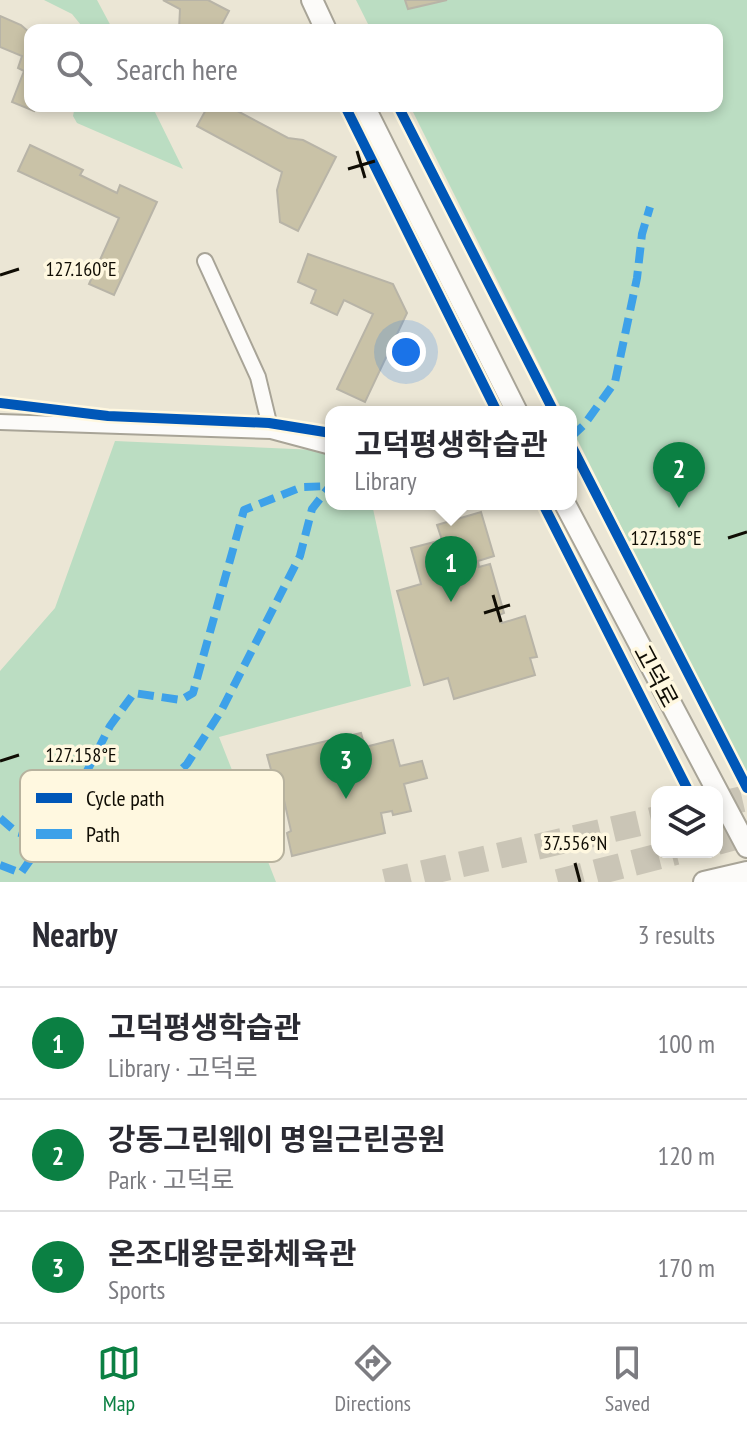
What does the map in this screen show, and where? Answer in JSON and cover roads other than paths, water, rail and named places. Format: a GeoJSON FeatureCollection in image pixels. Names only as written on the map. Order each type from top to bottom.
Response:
{"type":"FeatureCollection","features":[{"type":"Feature","properties":{"kind":"main road"},"geometry":{"type":"LineString","coordinates":[[312,0],[323,24]]}},
{"type":"Feature","properties":{"kind":"main road"},"geometry":{"type":"LineString","coordinates":[[367,112],[514,406]]}},
{"type":"Feature","properties":{"kind":"main road","name":"고덕로"},"geometry":{"type":"LineString","coordinates":[[568,510],[747,847]]}},
{"type":"Feature","properties":{"kind":"main road"},"geometry":{"type":"LineString","coordinates":[[704,882],[747,872]]}},
{"type":"Feature","properties":{"kind":"street"},"geometry":{"type":"LineString","coordinates":[[205,261],[258,377],[271,431]]}},
{"type":"Feature","properties":{"kind":"street"},"geometry":{"type":"LineString","coordinates":[[0,422],[271,431],[325,445]]}},
{"type":"Feature","properties":{"kind":"tunnel"},"geometry":{"type":"LineString","coordinates":[[723,804],[747,798]]}},
{"type":"Feature","properties":{"kind":"tunnel"},"geometry":{"type":"LineString","coordinates":[[385,882],[651,820]]}},
{"type":"Feature","properties":{"kind":"tunnel"},"geometry":{"type":"LineString","coordinates":[[723,840],[747,834]]}},
{"type":"Feature","properties":{"kind":"tunnel"},"geometry":{"type":"LineString","coordinates":[[558,882],[652,858]]}},
{"type":"Feature","properties":{"kind":"place","name":"강동그린웨이 명일근린공원"},"geometry":{"type":"Point","coordinates":[679,508]}},
{"type":"Feature","properties":{"kind":"place","name":"고덕평생학습관"},"geometry":{"type":"Point","coordinates":[451,602]}},
{"type":"Feature","properties":{"kind":"place","name":"온조대왕문화체육관"},"geometry":{"type":"Point","coordinates":[346,799]}}]}
